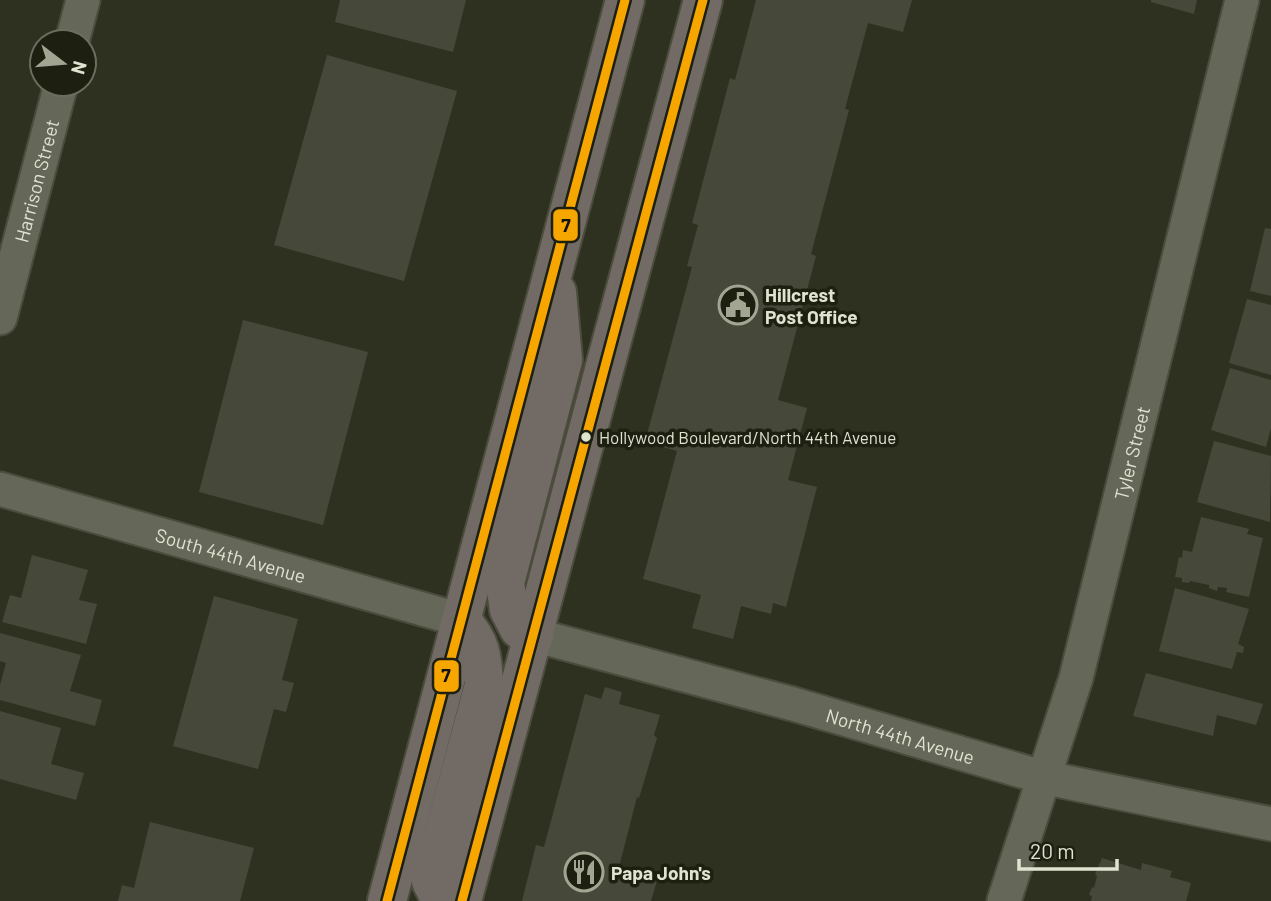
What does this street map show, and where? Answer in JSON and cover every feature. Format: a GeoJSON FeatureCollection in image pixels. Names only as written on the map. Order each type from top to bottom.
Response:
{"type":"FeatureCollection","features":[{"type":"Feature","properties":{"kind":"highway"},"geometry":{"type":"LineString","coordinates":[[387,901],[625,0]]}},
{"type":"Feature","properties":{"kind":"highway"},"geometry":{"type":"LineString","coordinates":[[462,901],[703,0]]}},
{"type":"Feature","properties":{"kind":"highway"},"geometry":{"type":"LineString","coordinates":[[534,635],[519,629],[509,610],[505,583],[563,360],[555,262]]}},
{"type":"Feature","properties":{"kind":"highway"},"geometry":{"type":"LineString","coordinates":[[440,901],[430,881],[484,685],[483,659],[474,633],[461,620]]}},
{"type":"Feature","properties":{"kind":"street"},"geometry":{"type":"LineString","coordinates":[[76,28],[83,0]]}},
{"type":"Feature","properties":{"kind":"street","name":"Tyler Street"},"geometry":{"type":"LineString","coordinates":[[1004,901],[1076,678],[1242,0]]}},
{"type":"Feature","properties":{"kind":"street","name":"Harrison Street"},"geometry":{"type":"LineString","coordinates":[[0,318],[57,98]]}},
{"type":"Feature","properties":{"kind":"street","name":"South 44th Avenue"},"geometry":{"type":"LineString","coordinates":[[0,489],[461,620]]}},
{"type":"Feature","properties":{"kind":"street","name":"North 44th Avenue"},"geometry":{"type":"LineString","coordinates":[[534,635],[793,704],[1042,777],[1271,824]]}},
{"type":"Feature","properties":{"kind":"building"},"geometry":{"type":"Polygon","coordinates":[[[340,0],[466,0],[453,52],[335,22],[340,0]]]}},
{"type":"Feature","properties":{"kind":"building"},"geometry":{"type":"Polygon","coordinates":[[[756,0],[912,0],[903,32],[868,23],[845,109],[849,110],[811,254],[816,256],[778,400],[807,408],[788,480],[817,487],[786,607],[773,603],[771,614],[741,606],[733,639],[692,628],[701,595],[643,579],[677,451],[645,442],[692,267],[687,266],[698,225],[692,223],[730,78],[735,80],[756,0]]]}},
{"type":"Feature","properties":{"kind":"building"},"geometry":{"type":"Polygon","coordinates":[[[1151,0],[1197,0],[1194,14],[1151,0]]]}},
{"type":"Feature","properties":{"kind":"building"},"geometry":{"type":"Polygon","coordinates":[[[327,55],[457,91],[404,281],[274,245],[327,55]]]}},
{"type":"Feature","properties":{"kind":"building"},"geometry":{"type":"Polygon","coordinates":[[[1265,228],[1271,229],[1271,296],[1250,291],[1265,228]]]}},
{"type":"Feature","properties":{"kind":"building"},"geometry":{"type":"Polygon","coordinates":[[[1247,299],[1271,305],[1271,375],[1229,363],[1247,299]]]}},
{"type":"Feature","properties":{"kind":"building"},"geometry":{"type":"Polygon","coordinates":[[[243,320],[368,352],[323,525],[199,492],[243,320]]]}},
{"type":"Feature","properties":{"kind":"building"},"geometry":{"type":"Polygon","coordinates":[[[1230,368],[1271,380],[1271,428],[1266,447],[1211,430],[1230,368]]]}},
{"type":"Feature","properties":{"kind":"building"},"geometry":{"type":"Polygon","coordinates":[[[1214,441],[1271,456],[1270,522],[1197,502],[1214,441]]]}},
{"type":"Feature","properties":{"kind":"building"},"geometry":{"type":"Polygon","coordinates":[[[1201,517],[1249,529],[1247,534],[1263,538],[1249,597],[1226,592],[1227,588],[1218,587],[1217,591],[1209,588],[1209,585],[1182,582],[1182,578],[1175,577],[1183,550],[1192,552],[1201,517]]]}},
{"type":"Feature","properties":{"kind":"building"},"geometry":{"type":"Polygon","coordinates":[[[32,555],[88,570],[79,600],[97,604],[86,644],[2,622],[10,595],[21,598],[32,555]]]}},
{"type":"Feature","properties":{"kind":"building"},"geometry":{"type":"Polygon","coordinates":[[[1175,588],[1249,609],[1238,644],[1244,647],[1243,653],[1237,652],[1232,669],[1159,651],[1175,588]]]}},
{"type":"Feature","properties":{"kind":"building"},"geometry":{"type":"Polygon","coordinates":[[[214,596],[298,619],[282,680],[294,683],[286,712],[274,709],[258,769],[173,746],[214,596]]]}},
{"type":"Feature","properties":{"kind":"building"},"geometry":{"type":"Polygon","coordinates":[[[0,633],[81,655],[70,691],[102,700],[95,726],[0,700],[0,685],[6,663],[0,661],[0,633]]]}},
{"type":"Feature","properties":{"kind":"building"},"geometry":{"type":"Polygon","coordinates":[[[1146,673],[1263,704],[1256,725],[1217,715],[1213,736],[1133,716],[1146,673]]]}},
{"type":"Feature","properties":{"kind":"building"},"geometry":{"type":"Polygon","coordinates":[[[605,687],[622,692],[619,704],[660,715],[654,735],[657,738],[639,798],[637,797],[619,867],[658,877],[651,901],[522,901],[536,845],[544,847],[585,694],[601,699],[605,687]]]}},
{"type":"Feature","properties":{"kind":"building"},"geometry":{"type":"Polygon","coordinates":[[[0,711],[61,728],[51,764],[84,773],[76,800],[0,779],[0,711]]]}},
{"type":"Feature","properties":{"kind":"building"},"geometry":{"type":"Polygon","coordinates":[[[150,822],[254,848],[240,901],[118,901],[122,885],[134,888],[150,822]]]}},
{"type":"Feature","properties":{"kind":"building"},"geometry":{"type":"Polygon","coordinates":[[[1102,858],[1141,870],[1142,863],[1172,871],[1170,877],[1191,883],[1186,901],[1091,901],[1092,896],[1089,895],[1092,887],[1094,888],[1097,876],[1095,874],[1102,858]]]}},
{"type":"Feature","properties":{"kind":"transit line","name":"7"},"geometry":{"type":"LineString","coordinates":[[387,901],[625,0]]}},
{"type":"Feature","properties":{"kind":"transit line","name":"7"},"geometry":{"type":"LineString","coordinates":[[462,901],[703,0]]}},
{"type":"Feature","properties":{"kind":"place","name":"Hillcrest Post Office"},"geometry":{"type":"Point","coordinates":[738,305]}},
{"type":"Feature","properties":{"kind":"place","name":"Hollywood Boulevard/North 44th Avenue"},"geometry":{"type":"Point","coordinates":[586,437]}},
{"type":"Feature","properties":{"kind":"place","name":"Papa John's"},"geometry":{"type":"Point","coordinates":[584,872]}}]}
